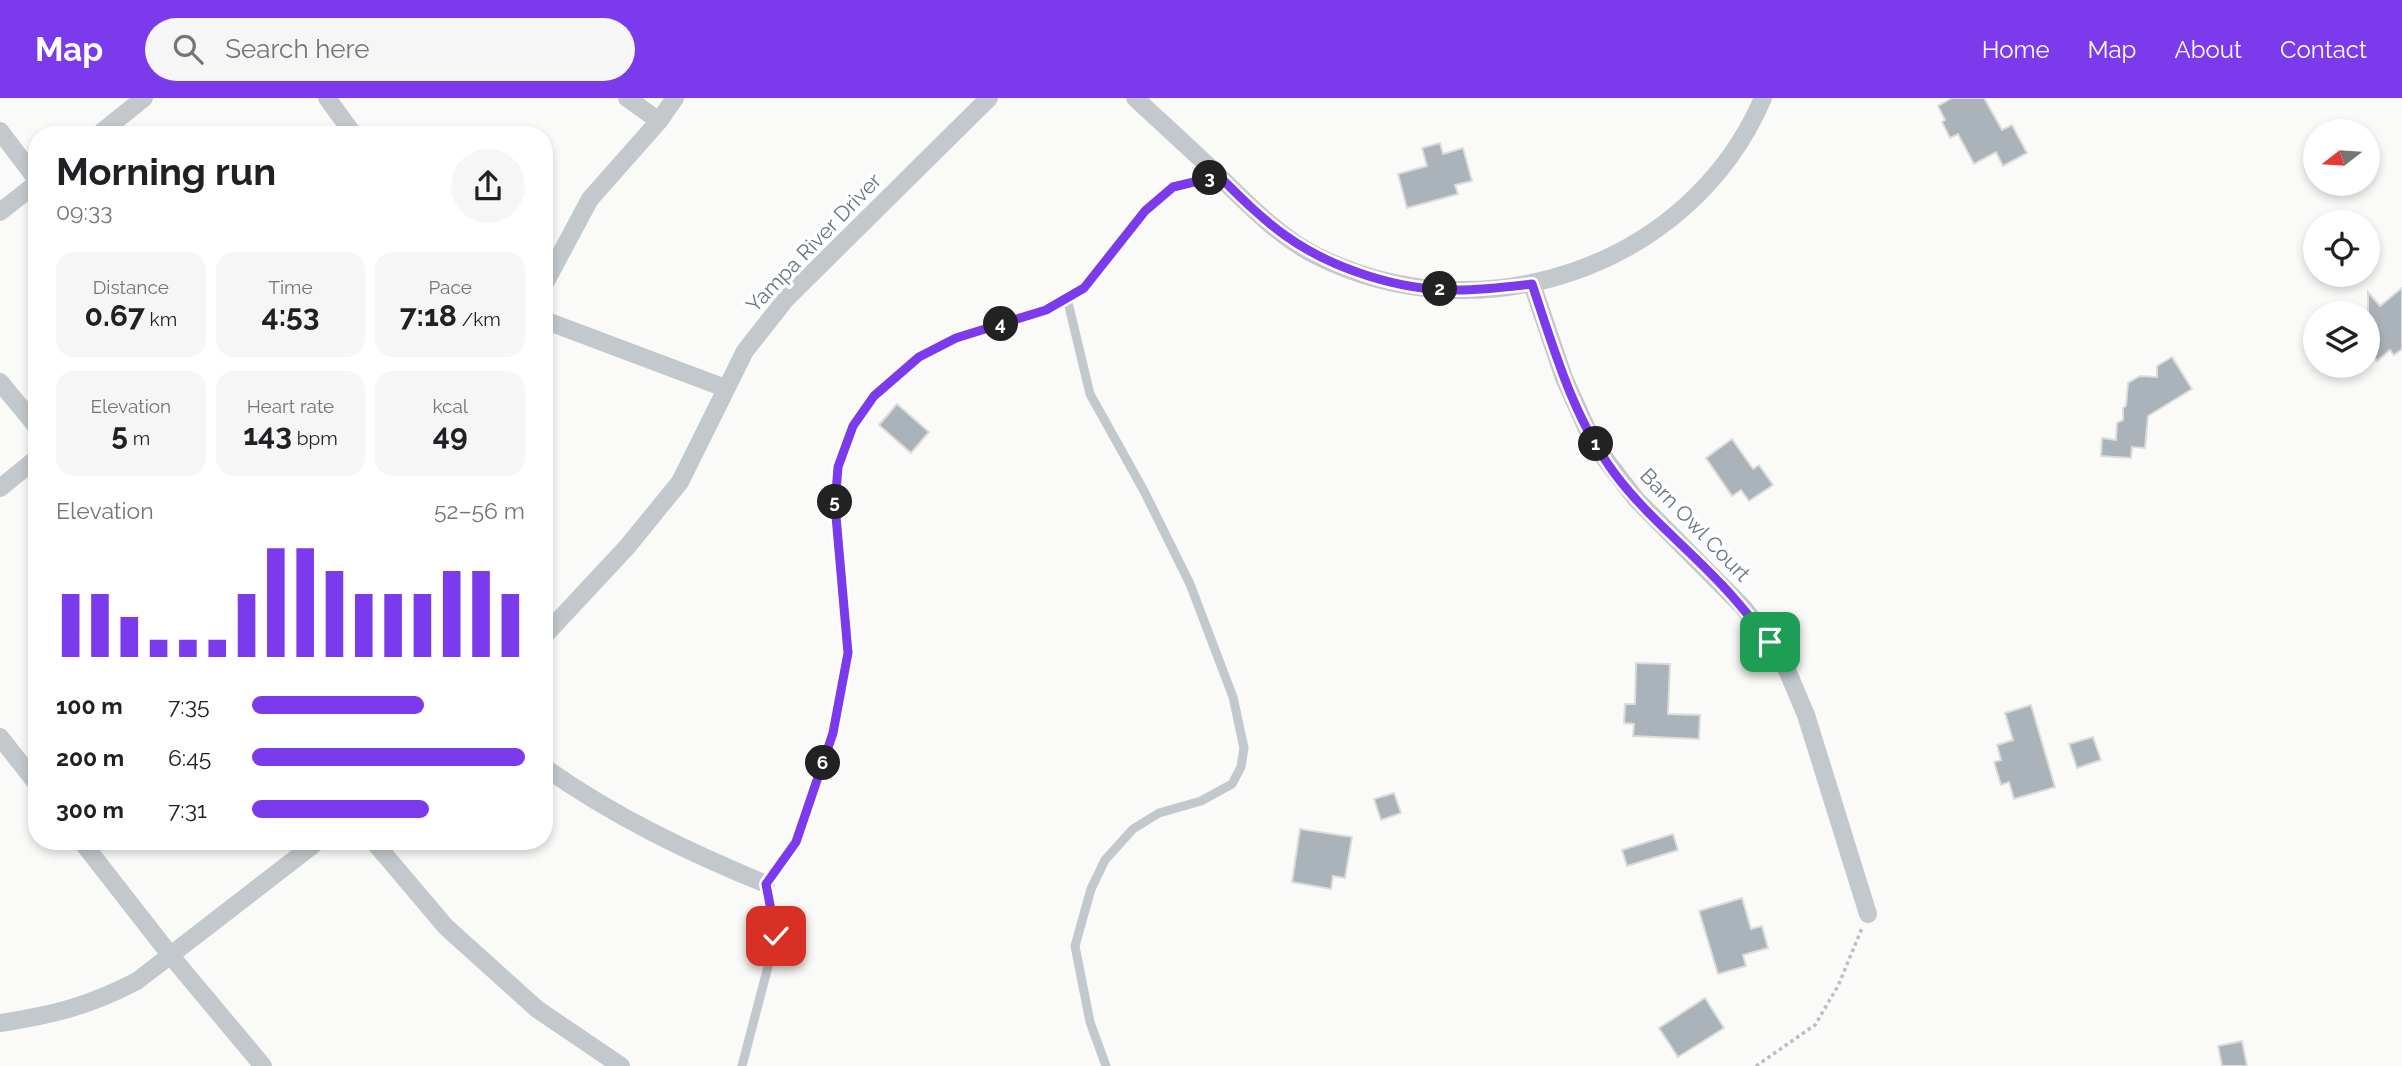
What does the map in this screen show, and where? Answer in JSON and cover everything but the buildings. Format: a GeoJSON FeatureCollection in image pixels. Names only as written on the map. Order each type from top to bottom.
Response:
{"type":"FeatureCollection","features":[{"type":"Feature","properties":{"kind":"street"},"geometry":{"type":"LineString","coordinates":[[109,126],[144,98]]}},
{"type":"Feature","properties":{"kind":"street"},"geometry":{"type":"LineString","coordinates":[[327,98],[347,126]]}},
{"type":"Feature","properties":{"kind":"street"},"geometry":{"type":"LineString","coordinates":[[627,98],[659,121]]}},
{"type":"Feature","properties":{"kind":"street"},"geometry":{"type":"LineString","coordinates":[[553,268],[590,199],[659,121],[675,98]]}},
{"type":"Feature","properties":{"kind":"street","name":"Yampa River Driver"},"geometry":{"type":"LineString","coordinates":[[553,626],[627,547],[680,482],[701,443],[725,388],[746,351],[786,299],[989,98]]}},
{"type":"Feature","properties":{"kind":"street"},"geometry":{"type":"LineString","coordinates":[[1135,98],[1286,236],[1315,254],[1362,274],[1432,289],[1456,290],[1532,284],[1600,262],[1636,243],[1688,204],[1721,170],[1742,141],[1763,98]]}},
{"type":"Feature","properties":{"kind":"street"},"geometry":{"type":"LineString","coordinates":[[0,131],[28,169]]}},
{"type":"Feature","properties":{"kind":"street"},"geometry":{"type":"LineString","coordinates":[[0,212],[28,189]]}},
{"type":"Feature","properties":{"kind":"street","name":"Barn Owl Court"},"geometry":{"type":"LineString","coordinates":[[1532,284],[1564,378],[1602,455],[1636,499],[1743,607],[1787,670],[1806,715],[1868,914]]}},
{"type":"Feature","properties":{"kind":"street"},"geometry":{"type":"LineString","coordinates":[[553,323],[725,388]]}},
{"type":"Feature","properties":{"kind":"street"},"geometry":{"type":"LineString","coordinates":[[0,382],[28,417]]}},
{"type":"Feature","properties":{"kind":"street"},"geometry":{"type":"LineString","coordinates":[[0,488],[28,465]]}},
{"type":"Feature","properties":{"kind":"street"},"geometry":{"type":"LineString","coordinates":[[0,737],[28,773]]}},
{"type":"Feature","properties":{"kind":"street"},"geometry":{"type":"LineString","coordinates":[[553,773],[623,818],[700,857],[766,884]]}},
{"type":"Feature","properties":{"kind":"street"},"geometry":{"type":"LineString","coordinates":[[88,850],[171,956],[263,1066]]}},
{"type":"Feature","properties":{"kind":"street"},"geometry":{"type":"LineString","coordinates":[[0,1023],[52,1015],[107,997],[137,981],[307,850]]}},
{"type":"Feature","properties":{"kind":"street"},"geometry":{"type":"LineString","coordinates":[[381,850],[446,928],[537,1009],[621,1066]]}},
{"type":"Feature","properties":{"kind":"lane"},"geometry":{"type":"LineString","coordinates":[[742,1066],[776,936],[766,884],[796,842],[833,733],[848,653],[835,505],[838,467],[853,426],[874,396],[919,357],[956,338],[1046,310],[1084,288],[1145,211],[1173,187],[1219,176]]}},
{"type":"Feature","properties":{"kind":"lane"},"geometry":{"type":"LineString","coordinates":[[1067,298],[1090,394],[1144,491],[1189,584],[1233,696],[1244,748],[1241,767],[1231,784],[1200,801],[1159,813],[1133,829],[1105,860],[1091,889],[1075,946],[1090,1022],[1106,1066]]}},
{"type":"Feature","properties":{"kind":"path"},"geometry":{"type":"LineString","coordinates":[[1756,1066],[1815,1025],[1838,986],[1868,914]]}},
{"type":"Feature","properties":{"kind":"route"},"geometry":{"type":"LineString","coordinates":[[776,936],[766,884],[796,842],[833,733],[848,653],[835,505],[838,467],[853,426],[874,396],[919,357],[956,338],[1046,310],[1084,288],[1145,211],[1173,187],[1219,176],[1286,236],[1315,254],[1362,274],[1432,289],[1491,289],[1532,284],[1564,378],[1602,455],[1636,499],[1743,607],[1770,642]]}}]}
